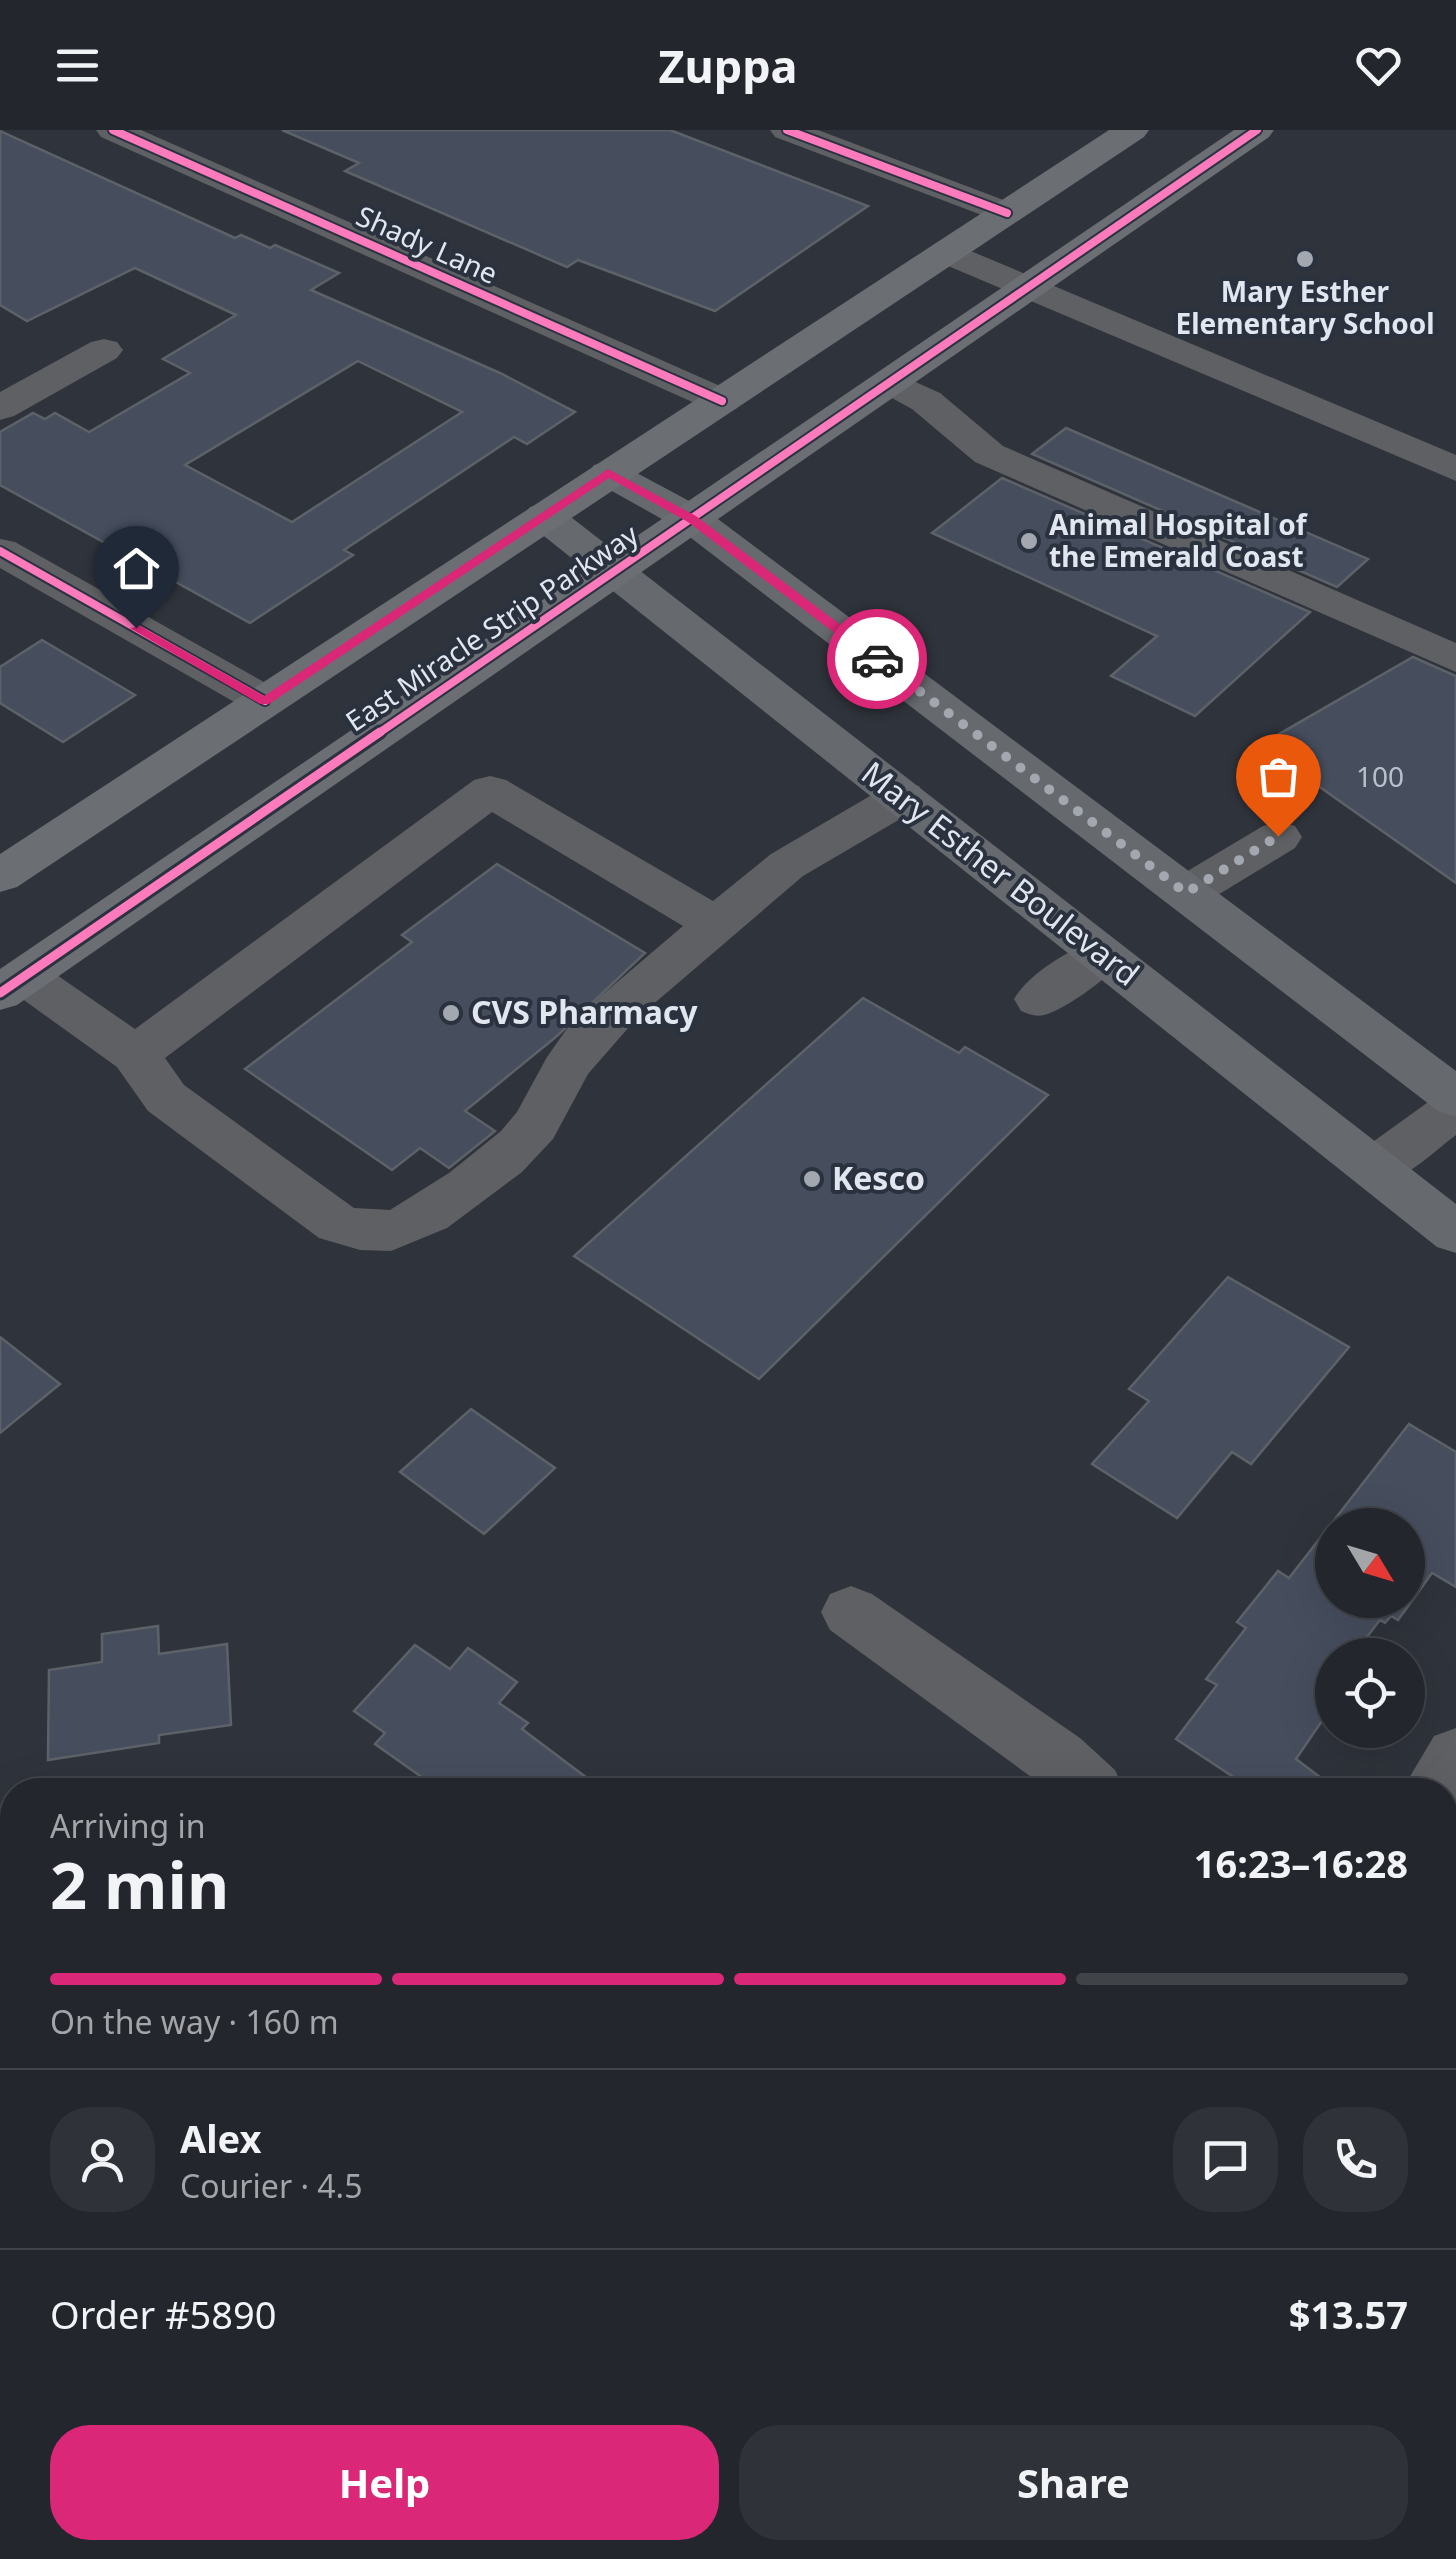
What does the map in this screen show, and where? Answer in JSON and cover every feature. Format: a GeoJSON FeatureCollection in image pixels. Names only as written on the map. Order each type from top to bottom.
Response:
{"type":"FeatureCollection","features":[{"type":"Feature","properties":{"kind":"highway","name":"East Miracle Strip Parkway"},"geometry":{"type":"LineString","coordinates":[[0,876],[1132,130]]}},
{"type":"Feature","properties":{"kind":"highway","name":"East Miracle Strip Parkway"},"geometry":{"type":"LineString","coordinates":[[12,985],[1256,130]]}},
{"type":"Feature","properties":{"kind":"main road"},"geometry":{"type":"LineString","coordinates":[[608,473],[692,519],[1456,1098]]}},
{"type":"Feature","properties":{"kind":"main road","name":"Mary Esther Boulevard"},"geometry":{"type":"LineString","coordinates":[[544,516],[1456,1233]]}},
{"type":"Feature","properties":{"kind":"street","name":"Shady Lane"},"geometry":{"type":"LineString","coordinates":[[114,130],[722,400]]}},
{"type":"Feature","properties":{"kind":"street"},"geometry":{"type":"LineString","coordinates":[[788,130],[1007,213]]}},
{"type":"Feature","properties":{"kind":"street"},"geometry":{"type":"LineString","coordinates":[[947,252],[1456,469]]}},
{"type":"Feature","properties":{"kind":"street"},"geometry":{"type":"LineString","coordinates":[[0,408],[104,350]]}},
{"type":"Feature","properties":{"kind":"street"},"geometry":{"type":"LineString","coordinates":[[891,382],[926,401],[989,454],[1456,659]]}},
{"type":"Feature","properties":{"kind":"street"},"geometry":{"type":"LineString","coordinates":[[0,552],[264,701]]}},
{"type":"Feature","properties":{"kind":"street"},"geometry":{"type":"LineString","coordinates":[[135,1054],[490,791],[716,924]]}},
{"type":"Feature","properties":{"kind":"street"},"geometry":{"type":"LineString","coordinates":[[12,985],[135,1054],[166,1098],[338,1224],[366,1232],[399,1230],[448,1201],[527,1137],[570,1060],[612,1016],[716,924],[787,864],[903,798]]}},
{"type":"Feature","properties":{"kind":"street"},"geometry":{"type":"LineString","coordinates":[[1186,893],[1278,836]]}},
{"type":"Feature","properties":{"kind":"street"},"geometry":{"type":"LineString","coordinates":[[1038,999],[1102,955]]}},
{"type":"Feature","properties":{"kind":"street"},"geometry":{"type":"LineString","coordinates":[[1374,1168],[1456,1108]]}},
{"type":"Feature","properties":{"kind":"street"},"geometry":{"type":"LineString","coordinates":[[850,1612],[1058,1758],[1080,1778]]}},
{"type":"Feature","properties":{"kind":"street"},"geometry":{"type":"LineString","coordinates":[[1441,1778],[1456,1756]]}},
{"type":"Feature","properties":{"kind":"building"},"geometry":{"type":"Polygon","coordinates":[[[282,130],[670,130],[868,206],[715,311],[578,260],[567,267],[345,171],[359,163],[282,130]]]}},
{"type":"Feature","properties":{"kind":"building"},"geometry":{"type":"Polygon","coordinates":[[[0,131],[235,238],[241,235],[270,248],[275,245],[339,273],[311,290],[500,373],[575,412],[527,444],[514,437],[344,550],[353,555],[250,623],[0,485],[0,432],[33,413],[45,419],[55,413],[89,432],[190,373],[163,359],[236,315],[135,268],[27,321],[0,305],[0,131]],[[358,361],[185,465],[292,522],[462,412],[358,361]]]}},
{"type":"Feature","properties":{"kind":"building"},"geometry":{"type":"Polygon","coordinates":[[[1066,428],[1368,559],[1337,587],[1032,454],[1066,428]]]}},
{"type":"Feature","properties":{"kind":"building"},"geometry":{"type":"Polygon","coordinates":[[[1002,478],[1310,612],[1195,716],[1111,676],[1157,636],[932,533],[1002,478]]]}},
{"type":"Feature","properties":{"kind":"building"},"geometry":{"type":"Polygon","coordinates":[[[42,640],[135,695],[63,742],[0,703],[0,667],[42,640]]]}},
{"type":"Feature","properties":{"kind":"building"},"geometry":{"type":"Polygon","coordinates":[[[1413,657],[1456,676],[1456,883],[1260,745],[1413,657]]]}},
{"type":"Feature","properties":{"kind":"building","name":"CVS Pharmacy"},"geometry":{"type":"Polygon","coordinates":[[[497,864],[645,953],[557,1036],[465,1111],[495,1131],[449,1168],[420,1148],[392,1170],[245,1069],[412,942],[402,935],[497,864]]]}},
{"type":"Feature","properties":{"kind":"building","name":"Kesco"},"geometry":{"type":"Polygon","coordinates":[[[863,998],[959,1053],[965,1047],[1048,1095],[759,1379],[574,1256],[863,998]]]}},
{"type":"Feature","properties":{"kind":"building"},"geometry":{"type":"Polygon","coordinates":[[[1228,1277],[1349,1347],[1251,1464],[1232,1452],[1177,1518],[1092,1464],[1149,1401],[1129,1389],[1228,1277]]]}},
{"type":"Feature","properties":{"kind":"building"},"geometry":{"type":"Polygon","coordinates":[[[0,1337],[60,1384],[0,1433],[0,1337]]]}},
{"type":"Feature","properties":{"kind":"building"},"geometry":{"type":"Polygon","coordinates":[[[471,1409],[555,1468],[484,1534],[400,1472],[471,1409]]]}},
{"type":"Feature","properties":{"kind":"building"},"geometry":{"type":"Polygon","coordinates":[[[1409,1424],[1456,1452],[1456,1587],[1432,1573],[1425,1583],[1425,1508],[1344,1508],[1409,1424]]]}},
{"type":"Feature","properties":{"kind":"building"},"geometry":{"type":"Polygon","coordinates":[[[1315,1545],[1315,1618],[1389,1618],[1385,1623],[1380,1620],[1366,1638],[1315,1638],[1315,1731],[1296,1759],[1321,1778],[1235,1778],[1176,1739],[1217,1685],[1206,1679],[1246,1628],[1237,1622],[1278,1571],[1289,1578],[1315,1545]]]}},
{"type":"Feature","properties":{"kind":"building"},"geometry":{"type":"Polygon","coordinates":[[[158,1626],[159,1654],[227,1644],[231,1725],[159,1735],[159,1743],[48,1760],[49,1670],[102,1662],[102,1634],[158,1626]]]}},
{"type":"Feature","properties":{"kind":"building"},"geometry":{"type":"Polygon","coordinates":[[[415,1645],[450,1669],[468,1648],[517,1682],[499,1703],[528,1723],[522,1729],[587,1778],[423,1778],[375,1744],[385,1733],[354,1711],[415,1645]]]}},
{"type":"Feature","properties":{"kind":"cycle path"},"geometry":{"type":"LineString","coordinates":[[113,130],[722,401]]}},
{"type":"Feature","properties":{"kind":"cycle path"},"geometry":{"type":"LineString","coordinates":[[787,130],[1007,213]]}},
{"type":"Feature","properties":{"kind":"cycle path"},"geometry":{"type":"LineString","coordinates":[[0,993],[1257,130]]}},
{"type":"Feature","properties":{"kind":"cycle path"},"geometry":{"type":"LineString","coordinates":[[0,551],[265,701]]}},
{"type":"Feature","properties":{"kind":"way so far"},"geometry":{"type":"LineString","coordinates":[[877,659],[1186,893],[1278,836]]}},
{"type":"Feature","properties":{"kind":"place","name":"Mary Esther Elementary School"},"geometry":{"type":"Point","coordinates":[1305,259]}},
{"type":"Feature","properties":{"kind":"place","name":"Animal Hospital of the Emerald Coast"},"geometry":{"type":"Point","coordinates":[1029,541]}},
{"type":"Feature","properties":{"kind":"place","name":"CVS Pharmacy"},"geometry":{"type":"Point","coordinates":[451,1013]}},
{"type":"Feature","properties":{"kind":"place","name":"Kesco"},"geometry":{"type":"Point","coordinates":[812,1179]}},
{"type":"Feature","properties":{"kind":"route"},"geometry":{"type":"LineString","coordinates":[[136,628],[264,701],[608,473],[692,519],[877,659]]}}]}
